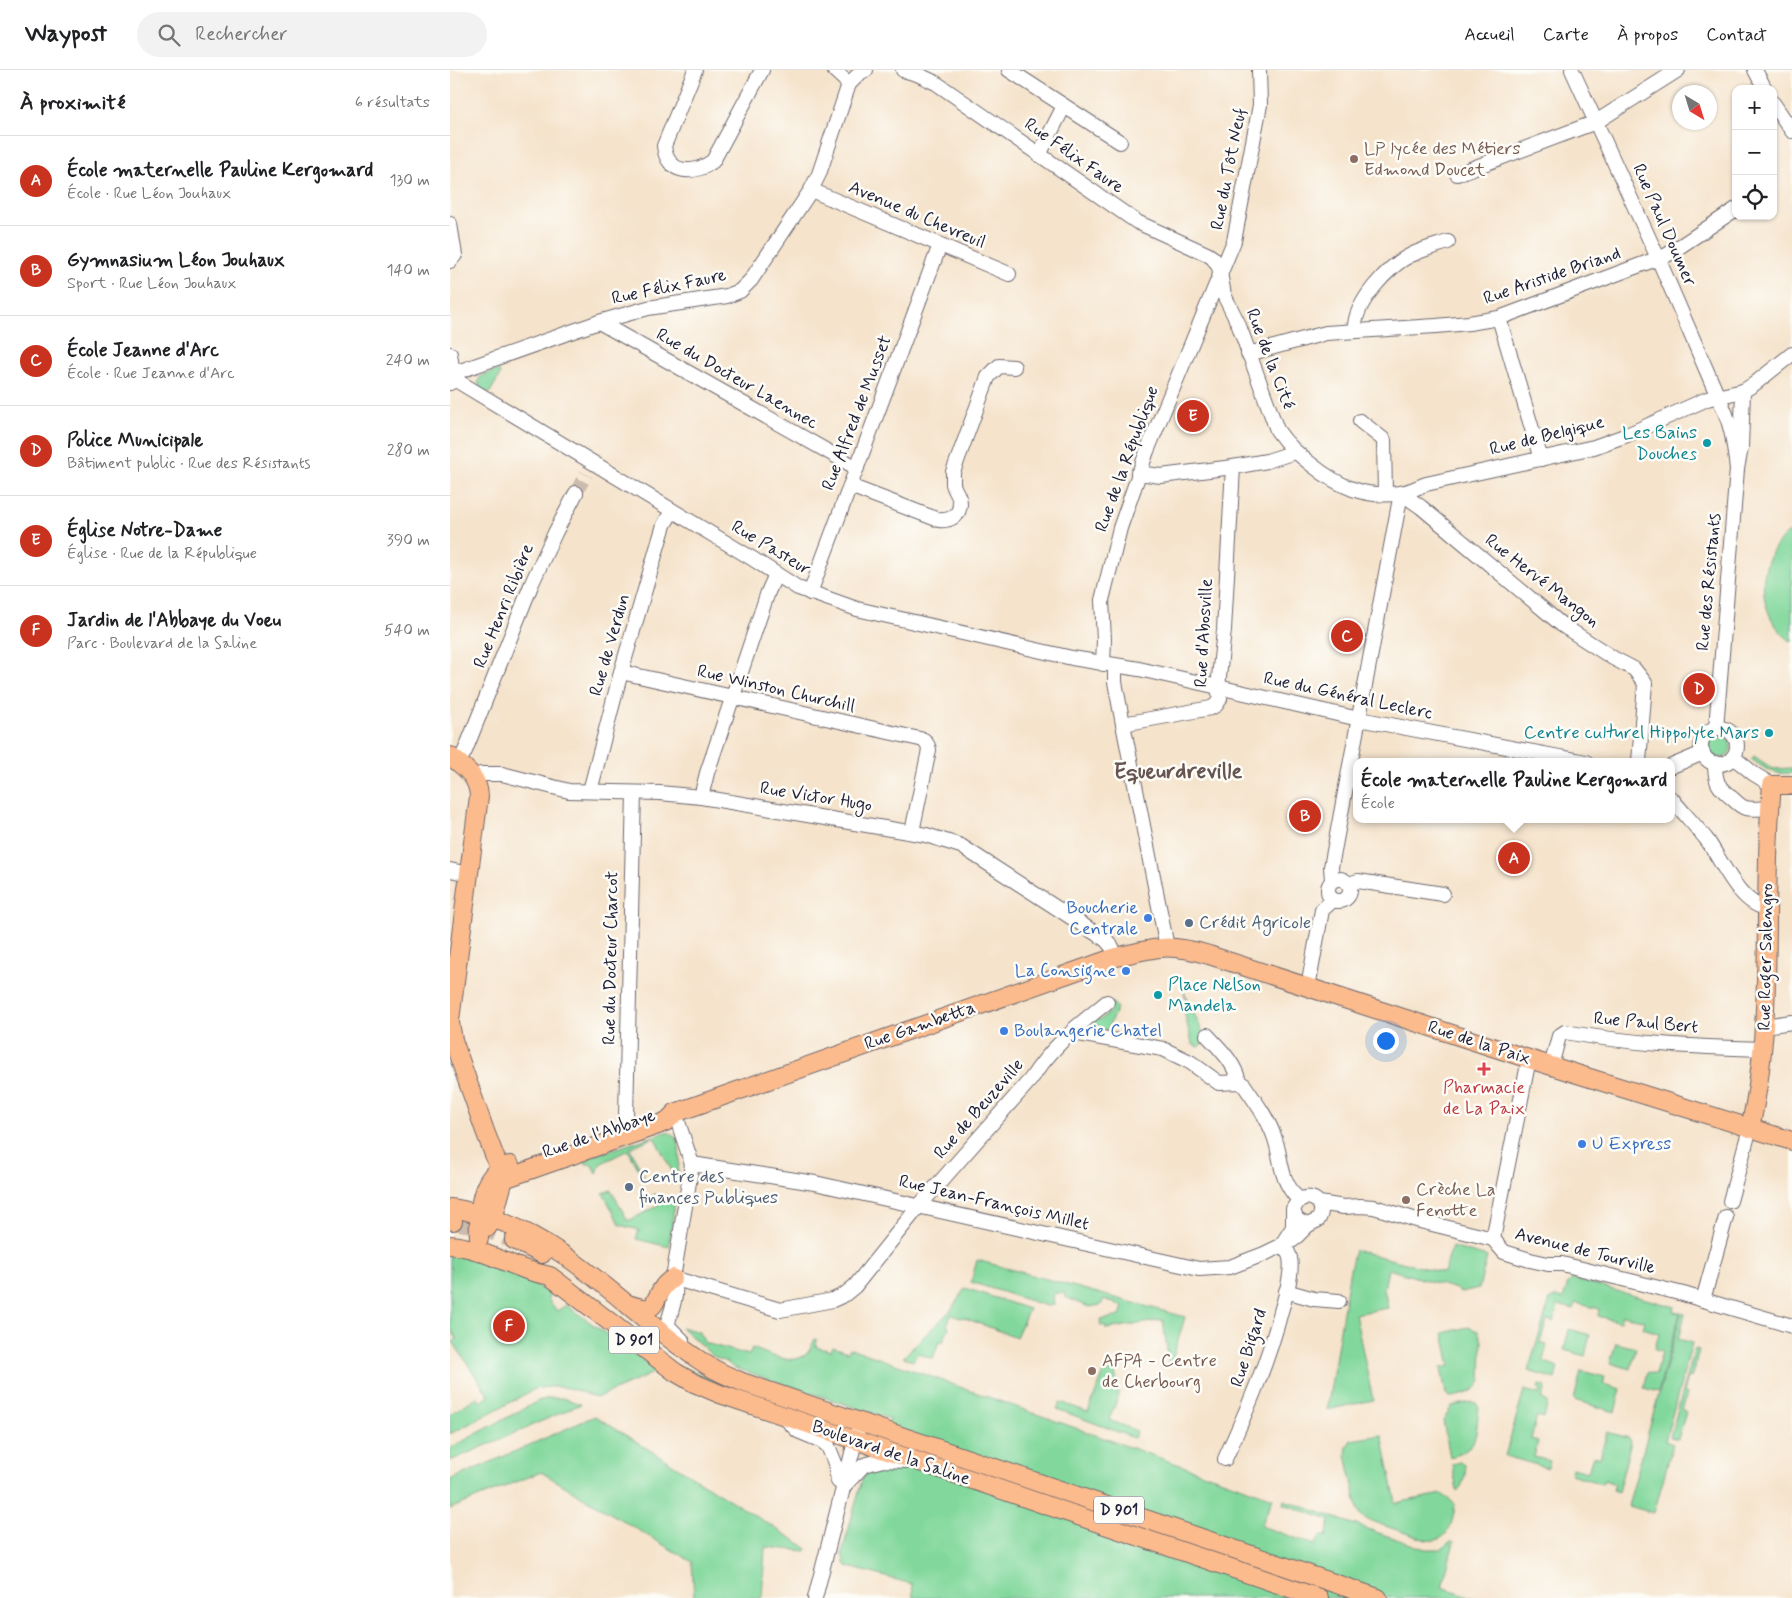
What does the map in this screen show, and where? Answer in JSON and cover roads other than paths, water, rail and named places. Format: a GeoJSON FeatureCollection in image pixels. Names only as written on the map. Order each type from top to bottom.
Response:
{"type":"FeatureCollection","features":[{"type":"Feature","properties":{"kind":"main road"},"geometry":{"type":"LineString","coordinates":[[454,759],[474,777],[479,796],[450,1022],[451,1034],[454,1054],[501,1174],[485,1216],[479,1239]]}},
{"type":"Feature","properties":{"kind":"main road"},"geometry":{"type":"LineString","coordinates":[[1772,785],[1792,785]]}},
{"type":"Feature","properties":{"kind":"main road","name":"Rue Roger Salengro"},"geometry":{"type":"LineString","coordinates":[[1750,1128],[1757,1098],[1763,1049],[1772,785]]}},
{"type":"Feature","properties":{"kind":"main road","name":"Rue Gambetta"},"geometry":{"type":"LineString","coordinates":[[675,1113],[1116,957],[1167,946]]}},
{"type":"Feature","properties":{"kind":"main road","name":"Rue de la Paix"},"geometry":{"type":"LineString","coordinates":[[1167,946],[1184,948],[1792,1141]]}},
{"type":"Feature","properties":{"kind":"main road","name":"Rue de l'Abbaye"},"geometry":{"type":"LineString","coordinates":[[501,1174],[664,1111],[675,1113]]}},
{"type":"Feature","properties":{"kind":"main road","name":"Rue de l'Abbaye"},"geometry":{"type":"LineString","coordinates":[[501,1174],[667,1121],[675,1113]]}},
{"type":"Feature","properties":{"kind":"main road","name":"D 901"},"geometry":{"type":"LineString","coordinates":[[451,1220],[485,1216]]}},
{"type":"Feature","properties":{"kind":"main road","name":"Boulevard de la Saline"},"geometry":{"type":"LineString","coordinates":[[485,1216],[510,1224],[556,1249],[600,1290],[685,1363],[719,1378],[742,1382]]}},
{"type":"Feature","properties":{"kind":"main road","name":"D 901"},"geometry":{"type":"LineString","coordinates":[[451,1220],[479,1239],[518,1255],[550,1276]]}},
{"type":"Feature","properties":{"kind":"main road","name":"Boulevard de la Saline"},"geometry":{"type":"LineString","coordinates":[[514,1240],[628,1304],[668,1337],[706,1364],[742,1382],[1378,1598]]}},
{"type":"Feature","properties":{"kind":"main road","name":"Boulevard de la Saline"},"geometry":{"type":"LineString","coordinates":[[450,1245],[458,1245],[490,1255],[525,1270],[550,1276],[675,1372],[694,1383],[720,1394],[1319,1598]]}},
{"type":"Feature","properties":{"kind":"main road"},"geometry":{"type":"LineString","coordinates":[[628,1304],[640,1308],[648,1308],[655,1304],[664,1286],[673,1278]]}},
{"type":"Feature","properties":{"kind":"street"},"geometry":{"type":"LineString","coordinates":[[695,70],[664,146],[668,160],[680,169],[688,171],[698,169],[713,161],[762,70]]}},
{"type":"Feature","properties":{"kind":"street"},"geometry":{"type":"LineString","coordinates":[[834,70],[849,84],[861,72],[866,70]]}},
{"type":"Feature","properties":{"kind":"street","name":"Rue Félix Faure"},"geometry":{"type":"LineString","coordinates":[[903,70],[936,83],[1137,222],[1207,254],[1216,262],[1221,274]]}},
{"type":"Feature","properties":{"kind":"street"},"geometry":{"type":"LineString","coordinates":[[1009,70],[1120,142]]}},
{"type":"Feature","properties":{"kind":"street","name":"Rue du Tôt Neuf"},"geometry":{"type":"LineString","coordinates":[[1221,274],[1234,241],[1257,122],[1260,105],[1259,70]]}},
{"type":"Feature","properties":{"kind":"street","name":"Rue Paul Doumer"},"geometry":{"type":"LineString","coordinates":[[1572,70],[1658,258],[1718,397]]}},
{"type":"Feature","properties":{"kind":"street"},"geometry":{"type":"LineString","coordinates":[[1457,174],[1596,122],[1678,70]]}},
{"type":"Feature","properties":{"kind":"street"},"geometry":{"type":"LineString","coordinates":[[1755,70],[1763,85]]}},
{"type":"Feature","properties":{"kind":"street","name":"Rue Félix Faure"},"geometry":{"type":"LineString","coordinates":[[452,381],[460,371],[599,322],[648,308],[727,296],[740,291],[751,280],[811,190],[819,174],[849,84]]}},
{"type":"Feature","properties":{"kind":"street"},"geometry":{"type":"LineString","coordinates":[[1039,154],[1064,106]]}},
{"type":"Feature","properties":{"kind":"street"},"geometry":{"type":"LineString","coordinates":[[1777,110],[1792,131]]}},
{"type":"Feature","properties":{"kind":"street","name":"Avenue du Chevreuil"},"geometry":{"type":"LineString","coordinates":[[811,190],[1009,274]]}},
{"type":"Feature","properties":{"kind":"street","name":"Rue Aristide Briand"},"geometry":{"type":"LineString","coordinates":[[1248,354],[1326,333],[1436,326],[1499,318],[1667,254],[1732,212]]}},
{"type":"Feature","properties":{"kind":"street"},"geometry":{"type":"LineString","coordinates":[[450,224],[455,254],[450,261]]}},
{"type":"Feature","properties":{"kind":"street"},"geometry":{"type":"LineString","coordinates":[[1354,330],[1358,314],[1371,290],[1395,265],[1411,254],[1448,242]]}},
{"type":"Feature","properties":{"kind":"street","name":"Rue Alfred de Musset"},"geometry":{"type":"LineString","coordinates":[[810,593],[940,245]]}},
{"type":"Feature","properties":{"kind":"street","name":"Rue de la Cité"},"geometry":{"type":"LineString","coordinates":[[1221,274],[1224,295],[1238,323],[1277,430],[1295,452]]}},
{"type":"Feature","properties":{"kind":"street","name":"Rue de la République"},"geometry":{"type":"LineString","coordinates":[[1167,946],[1115,682],[1104,640],[1102,600],[1112,556],[1138,473],[1200,320],[1221,274]]}},
{"type":"Feature","properties":{"kind":"street"},"geometry":{"type":"LineString","coordinates":[[1499,318],[1541,459]]}},
{"type":"Feature","properties":{"kind":"street","name":"Rue du Docteur Laennec"},"geometry":{"type":"LineString","coordinates":[[599,322],[856,468]]}},
{"type":"Feature","properties":{"kind":"street"},"geometry":{"type":"LineString","coordinates":[[450,354],[452,381]]}},
{"type":"Feature","properties":{"kind":"street"},"geometry":{"type":"LineString","coordinates":[[1743,391],[1792,354]]}},
{"type":"Feature","properties":{"kind":"street"},"geometry":{"type":"LineString","coordinates":[[850,486],[939,520],[948,521],[954,517],[960,502],[953,485],[953,472],[988,376],[999,366],[1014,367]]}},
{"type":"Feature","properties":{"kind":"street","name":"Rue Pasteur"},"geometry":{"type":"LineString","coordinates":[[452,381],[588,468],[672,511],[798,588],[857,610],[1109,665]]}},
{"type":"Feature","properties":{"kind":"street","name":"Rue de Belgique"},"geometry":{"type":"LineString","coordinates":[[1295,452],[1337,484],[1366,493],[1402,494],[1426,484],[1602,444],[1707,399],[1743,391]]}},
{"type":"Feature","properties":{"kind":"street","name":"Rue des Résistants"},"geometry":{"type":"LineString","coordinates":[[1716,728],[1737,469],[1741,448],[1743,391]]}},
{"type":"Feature","properties":{"kind":"street","name":"Rue des Résistants"},"geometry":{"type":"LineString","coordinates":[[1718,397],[1731,426],[1737,469]]}},
{"type":"Feature","properties":{"kind":"street"},"geometry":{"type":"LineString","coordinates":[[1360,421],[1384,440],[1384,494]]}},
{"type":"Feature","properties":{"kind":"street"},"geometry":{"type":"LineString","coordinates":[[1138,473],[1161,476],[1233,467],[1267,461],[1295,452]]}},
{"type":"Feature","properties":{"kind":"street","name":"Rue d'Abosville"},"geometry":{"type":"LineString","coordinates":[[1122,724],[1211,708],[1220,699],[1218,687],[1224,630],[1233,467]]}},
{"type":"Feature","properties":{"kind":"street","name":"Rue Henri Ribière"},"geometry":{"type":"LineString","coordinates":[[454,759],[465,751],[532,583],[576,493]]}},
{"type":"Feature","properties":{"kind":"street"},"geometry":{"type":"LineString","coordinates":[[1332,880],[1343,879],[1349,884],[1350,891],[1347,898],[1340,901],[1333,900],[1327,890],[1332,880],[1331,867],[1402,494]]}},
{"type":"Feature","properties":{"kind":"street","name":"Rue Hervé Mangon"},"geometry":{"type":"LineString","coordinates":[[1402,494],[1421,507],[1562,625],[1613,658],[1634,669],[1645,683],[1638,758]]}},
{"type":"Feature","properties":{"kind":"street","name":"Rue de Verdun"},"geometry":{"type":"LineString","coordinates":[[590,792],[621,672],[664,525],[672,511]]}},
{"type":"Feature","properties":{"kind":"street"},"geometry":{"type":"LineString","coordinates":[[701,798],[707,774],[768,592],[776,574]]}},
{"type":"Feature","properties":{"kind":"street","name":"Rue du Général Leclerc"},"geometry":{"type":"LineString","coordinates":[[1109,665],[1139,669],[1359,719],[1565,758]]}},
{"type":"Feature","properties":{"kind":"street","name":"Rue Winston Churchill"},"geometry":{"type":"LineString","coordinates":[[621,672],[924,740],[929,750],[912,832]]}},
{"type":"Feature","properties":{"kind":"street"},"geometry":{"type":"LineString","coordinates":[[1716,728],[1722,728],[1732,734],[1737,745],[1733,757],[1725,763],[1710,761],[1703,753],[1703,738],[1710,730],[1716,728]]}},
{"type":"Feature","properties":{"kind":"street"},"geometry":{"type":"LineString","coordinates":[[1675,765],[1703,753]]}},
{"type":"Feature","properties":{"kind":"street"},"geometry":{"type":"LineString","coordinates":[[1733,757],[1754,774],[1772,785]]}},
{"type":"Feature","properties":{"kind":"street"},"geometry":{"type":"LineString","coordinates":[[1715,763],[1715,776],[1718,784],[1741,806],[1747,808],[1770,808]]}},
{"type":"Feature","properties":{"kind":"street","name":"Rue Victor Hugo"},"geometry":{"type":"LineString","coordinates":[[474,777],[481,774],[502,774],[568,791],[668,794],[701,798],[912,832],[961,846],[1106,940],[1112,947],[1116,957]]}},
{"type":"Feature","properties":{"kind":"street","name":"Rue du Docteur Charcot"},"geometry":{"type":"LineString","coordinates":[[628,1124],[626,1116],[634,793]]}},
{"type":"Feature","properties":{"kind":"street"},"geometry":{"type":"LineString","coordinates":[[1675,803],[1707,841],[1746,897],[1756,905],[1767,908]]}},
{"type":"Feature","properties":{"kind":"street"},"geometry":{"type":"LineString","coordinates":[[450,870],[469,874]]}},
{"type":"Feature","properties":{"kind":"street"},"geometry":{"type":"LineString","coordinates":[[1349,884],[1358,882],[1443,894]]}},
{"type":"Feature","properties":{"kind":"street"},"geometry":{"type":"LineString","coordinates":[[1308,987],[1322,910],[1333,900]]}},
{"type":"Feature","properties":{"kind":"street","name":"Rue de Beuzeville"},"geometry":{"type":"LineString","coordinates":[[673,1278],[777,1309],[788,1309],[833,1300],[844,1295],[855,1286],[919,1206],[1032,1079],[1064,1039],[1072,1034],[1074,1028],[1107,1002]]}},
{"type":"Feature","properties":{"kind":"street"},"geometry":{"type":"LineString","coordinates":[[1764,1026],[1792,1022]]}},
{"type":"Feature","properties":{"kind":"street","name":"Rue Paul Bert"},"geometry":{"type":"LineString","coordinates":[[1551,1066],[1559,1036],[1565,1032],[1661,1045],[1763,1049]]}},
{"type":"Feature","properties":{"kind":"street"},"geometry":{"type":"LineString","coordinates":[[1072,1034],[1163,1049],[1190,1062],[1219,1083],[1238,1082]]}},
{"type":"Feature","properties":{"kind":"street"},"geometry":{"type":"LineString","coordinates":[[1207,1035],[1223,1052],[1236,1072],[1238,1082],[1248,1091],[1266,1120],[1276,1142],[1286,1185],[1299,1200]]}},
{"type":"Feature","properties":{"kind":"street"},"geometry":{"type":"LineString","coordinates":[[1493,1239],[1529,1059]]}},
{"type":"Feature","properties":{"kind":"street"},"geometry":{"type":"LineString","coordinates":[[675,1113],[692,1164],[673,1278],[677,1286],[668,1322],[669,1327],[706,1364]]}},
{"type":"Feature","properties":{"kind":"street"},"geometry":{"type":"LineString","coordinates":[[1730,1201],[1750,1128]]}},
{"type":"Feature","properties":{"kind":"street","name":"Rue Jean-François Millet"},"geometry":{"type":"LineString","coordinates":[[692,1164],[815,1183],[1210,1270],[1230,1267],[1264,1254],[1293,1240],[1308,1225]]}},
{"type":"Feature","properties":{"kind":"street"},"geometry":{"type":"LineString","coordinates":[[1283,1244],[1293,1227],[1294,1206],[1299,1200],[1312,1198],[1319,1203],[1321,1210],[1320,1217],[1315,1223],[1308,1225],[1300,1223],[1294,1213]]}},
{"type":"Feature","properties":{"kind":"street","name":"Avenue de Tourville"},"geometry":{"type":"LineString","coordinates":[[1319,1203],[1344,1207],[1374,1207],[1420,1221],[1493,1239],[1504,1252],[1530,1260],[1548,1264],[1562,1264],[1703,1300],[1792,1326]]}},
{"type":"Feature","properties":{"kind":"street","name":"Avenue de Tourville"},"geometry":{"type":"LineString","coordinates":[[1320,1217],[1344,1207]]}},
{"type":"Feature","properties":{"kind":"street"},"geometry":{"type":"LineString","coordinates":[[1703,1300],[1726,1217]]}},
{"type":"Feature","properties":{"kind":"street","name":"Rue Bigard"},"geometry":{"type":"LineString","coordinates":[[1224,1459],[1259,1382],[1275,1334],[1286,1291],[1290,1264],[1290,1258],[1283,1244]]}},
{"type":"Feature","properties":{"kind":"street"},"geometry":{"type":"LineString","coordinates":[[1286,1291],[1314,1299],[1339,1301]]}},
{"type":"Feature","properties":{"kind":"street"},"geometry":{"type":"LineString","coordinates":[[782,1416],[798,1431],[822,1441],[828,1446],[835,1463],[838,1481],[844,1486]]}},
{"type":"Feature","properties":{"kind":"street"},"geometry":{"type":"LineString","coordinates":[[815,1598],[860,1422]]}},
{"type":"Feature","properties":{"kind":"street"},"geometry":{"type":"LineString","coordinates":[[844,1486],[864,1465],[883,1460],[917,1462]]}},
{"type":"Feature","properties":{"kind":"tunnel"},"geometry":{"type":"LineString","coordinates":[[576,493],[586,474]]}},
{"type":"Feature","properties":{"kind":"tunnel"},"geometry":{"type":"LineString","coordinates":[[453,1221],[477,1225],[514,1240]]}},
{"type":"Feature","properties":{"kind":"place","name":"LP lycée des Métiers Edmond Doucet"},"geometry":{"type":"Point","coordinates":[1354,159]}},
{"type":"Feature","properties":{"kind":"place","name":"Église Notre-Dame"},"geometry":{"type":"Point","coordinates":[1193,416]}},
{"type":"Feature","properties":{"kind":"place","name":"Les Bains Douches"},"geometry":{"type":"Point","coordinates":[1707,443]}},
{"type":"Feature","properties":{"kind":"place","name":"École Jeanne d'Arc"},"geometry":{"type":"Point","coordinates":[1347,636]}},
{"type":"Feature","properties":{"kind":"place","name":"Police Municipale"},"geometry":{"type":"Point","coordinates":[1699,689]}},
{"type":"Feature","properties":{"kind":"place","name":"Centre culturel Hippolyte Mars"},"geometry":{"type":"Point","coordinates":[1769,733]}},
{"type":"Feature","properties":{"kind":"place","name":"Gymnasium Léon Jouhaux"},"geometry":{"type":"Point","coordinates":[1305,816]}},
{"type":"Feature","properties":{"kind":"place","name":"École maternelle Pauline Kergomard"},"geometry":{"type":"Point","coordinates":[1514,858]}},
{"type":"Feature","properties":{"kind":"place","name":"Boucherie Centrale"},"geometry":{"type":"Point","coordinates":[1148,918]}},
{"type":"Feature","properties":{"kind":"place","name":"Crédit Agricole"},"geometry":{"type":"Point","coordinates":[1189,923]}},
{"type":"Feature","properties":{"kind":"place","name":"La Consigne"},"geometry":{"type":"Point","coordinates":[1126,971]}},
{"type":"Feature","properties":{"kind":"place","name":"Place Nelson Mandela"},"geometry":{"type":"Point","coordinates":[1158,995]}},
{"type":"Feature","properties":{"kind":"place","name":"Boulangerie Chatel"},"geometry":{"type":"Point","coordinates":[1004,1031]}},
{"type":"Feature","properties":{"kind":"place","name":"Pharmacie de La Paix"},"geometry":{"type":"Point","coordinates":[1484,1069]}},
{"type":"Feature","properties":{"kind":"place","name":"U Express"},"geometry":{"type":"Point","coordinates":[1582,1144]}},
{"type":"Feature","properties":{"kind":"place","name":"Centre des finances Publiques"},"geometry":{"type":"Point","coordinates":[629,1187]}},
{"type":"Feature","properties":{"kind":"place","name":"Crèche La Fenotte"},"geometry":{"type":"Point","coordinates":[1406,1200]}},
{"type":"Feature","properties":{"kind":"place","name":"Jardin de l'Abbaye du Voeu"},"geometry":{"type":"Point","coordinates":[509,1326]}},
{"type":"Feature","properties":{"kind":"place","name":"AFPA - Centre de Cherbourg"},"geometry":{"type":"Point","coordinates":[1092,1371]}},
{"type":"Feature","properties":{"kind":"district","name":"Equeurdreville"},"geometry":{"type":"Point","coordinates":[1178,772]}}]}
